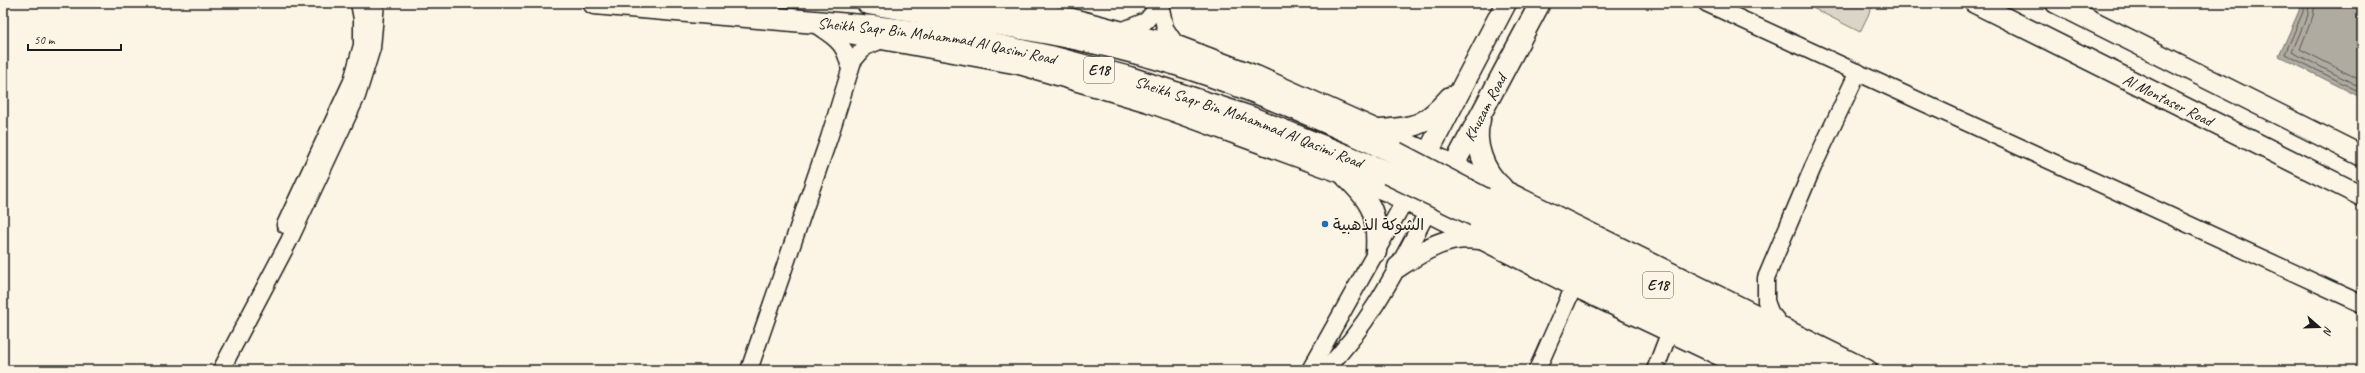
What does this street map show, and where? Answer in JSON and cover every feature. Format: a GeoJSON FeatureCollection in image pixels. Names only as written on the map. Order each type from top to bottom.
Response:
{"type":"FeatureCollection","features":[{"type":"Feature","properties":{"kind":"highway","name":"Sheikh Saqr Bin Mohammad Al Qasimi Road"},"geometry":{"type":"LineString","coordinates":[[594,3],[797,22],[873,27],[961,38],[1050,57],[1129,78],[1392,163]]}},
{"type":"Feature","properties":{"kind":"highway","name":"Sheikh Saqr Bin Mohammad Al Qasimi Road"},"geometry":{"type":"LineString","coordinates":[[868,3],[1060,35],[1184,67],[1236,84],[1320,118],[1392,163],[1479,207],[1833,370]]}},
{"type":"Feature","properties":{"kind":"highway","name":"Sheikh Saqr Bin Mohammad Al Qasimi Road"},"geometry":{"type":"LineString","coordinates":[[1479,207],[1650,303],[1791,370]]}},
{"type":"Feature","properties":{"kind":"main road"},"geometry":{"type":"LineString","coordinates":[[965,3],[1072,19],[1121,31],[1177,46],[1256,76],[1428,153],[1867,370]]}},
{"type":"Feature","properties":{"kind":"main road","name":"Khuzam Road"},"geometry":{"type":"LineString","coordinates":[[1405,200],[1506,3]]}},
{"type":"Feature","properties":{"kind":"main road","name":"Khuzam Road"},"geometry":{"type":"LineString","coordinates":[[1428,212],[1540,3]]}},
{"type":"Feature","properties":{"kind":"main road","name":"Al Montaser Road"},"geometry":{"type":"LineString","coordinates":[[1975,3],[2362,196]]}},
{"type":"Feature","properties":{"kind":"main road"},"geometry":{"type":"LineString","coordinates":[[2056,3],[2362,156]]}},
{"type":"Feature","properties":{"kind":"main road"},"geometry":{"type":"LineString","coordinates":[[797,22],[882,40],[1019,64],[1152,103],[1340,172],[1405,200],[1574,286],[1751,370]]}},
{"type":"Feature","properties":{"kind":"main road"},"geometry":{"type":"LineString","coordinates":[[1378,131],[1406,128],[1423,123],[1439,110],[1465,81]]}},
{"type":"Feature","properties":{"kind":"main road"},"geometry":{"type":"LineString","coordinates":[[1485,105],[1479,124],[1481,152],[1484,164],[1495,181],[1511,194]]}},
{"type":"Feature","properties":{"kind":"main road"},"geometry":{"type":"LineString","coordinates":[[1340,172],[1367,200],[1374,214],[1378,228],[1376,252]]}},
{"type":"Feature","properties":{"kind":"main road"},"geometry":{"type":"LineString","coordinates":[[1398,267],[1426,250],[1452,239],[1468,237],[1483,240]]}},
{"type":"Feature","properties":{"kind":"street"},"geometry":{"type":"LineString","coordinates":[[211,370],[281,234],[352,81],[362,46],[362,19],[359,3]]}},
{"type":"Feature","properties":{"kind":"street"},"geometry":{"type":"LineString","coordinates":[[221,370],[289,241],[357,96],[372,48],[376,3]]}},
{"type":"Feature","properties":{"kind":"street"},"geometry":{"type":"LineString","coordinates":[[1121,31],[1146,21],[1160,3]]}},
{"type":"Feature","properties":{"kind":"street"},"geometry":{"type":"LineString","coordinates":[[1160,3],[1165,28],[1177,46]]}},
{"type":"Feature","properties":{"kind":"street"},"geometry":{"type":"LineString","coordinates":[[1706,3],[2362,304]]}},
{"type":"Feature","properties":{"kind":"street"},"geometry":{"type":"LineString","coordinates":[[820,27],[844,47],[848,55],[850,70]]}},
{"type":"Feature","properties":{"kind":"street"},"geometry":{"type":"LineString","coordinates":[[749,370],[830,138],[853,61],[865,47],[882,40]]}},
{"type":"Feature","properties":{"kind":"street"},"geometry":{"type":"LineString","coordinates":[[1785,330],[1777,322],[1768,305],[1765,290],[1766,278],[1813,167],[1858,72]]}},
{"type":"Feature","properties":{"kind":"street"},"geometry":{"type":"LineString","coordinates":[[1310,370],[1405,200]]}},
{"type":"Feature","properties":{"kind":"street"},"geometry":{"type":"LineString","coordinates":[[1325,370],[1360,330],[1398,267],[1428,212]]}},
{"type":"Feature","properties":{"kind":"street"},"geometry":{"type":"LineString","coordinates":[[1537,370],[1574,286]]}},
{"type":"Feature","properties":{"kind":"street"},"geometry":{"type":"LineString","coordinates":[[1655,370],[1670,331]]}},
{"type":"Feature","properties":{"kind":"shaded area"},"geometry":{"type":"Polygon","coordinates":[[[1803,3],[1874,3],[1860,32],[1803,3]]]}},
{"type":"Feature","properties":{"kind":"water"},"geometry":{"type":"Polygon","coordinates":[[[2300,3],[2362,3],[2362,98],[2279,56],[2299,11],[2300,3]]]}},
{"type":"Feature","properties":{"kind":"place","name":"الشوكة الذهبية"},"geometry":{"type":"Point","coordinates":[1325,224]}}]}
